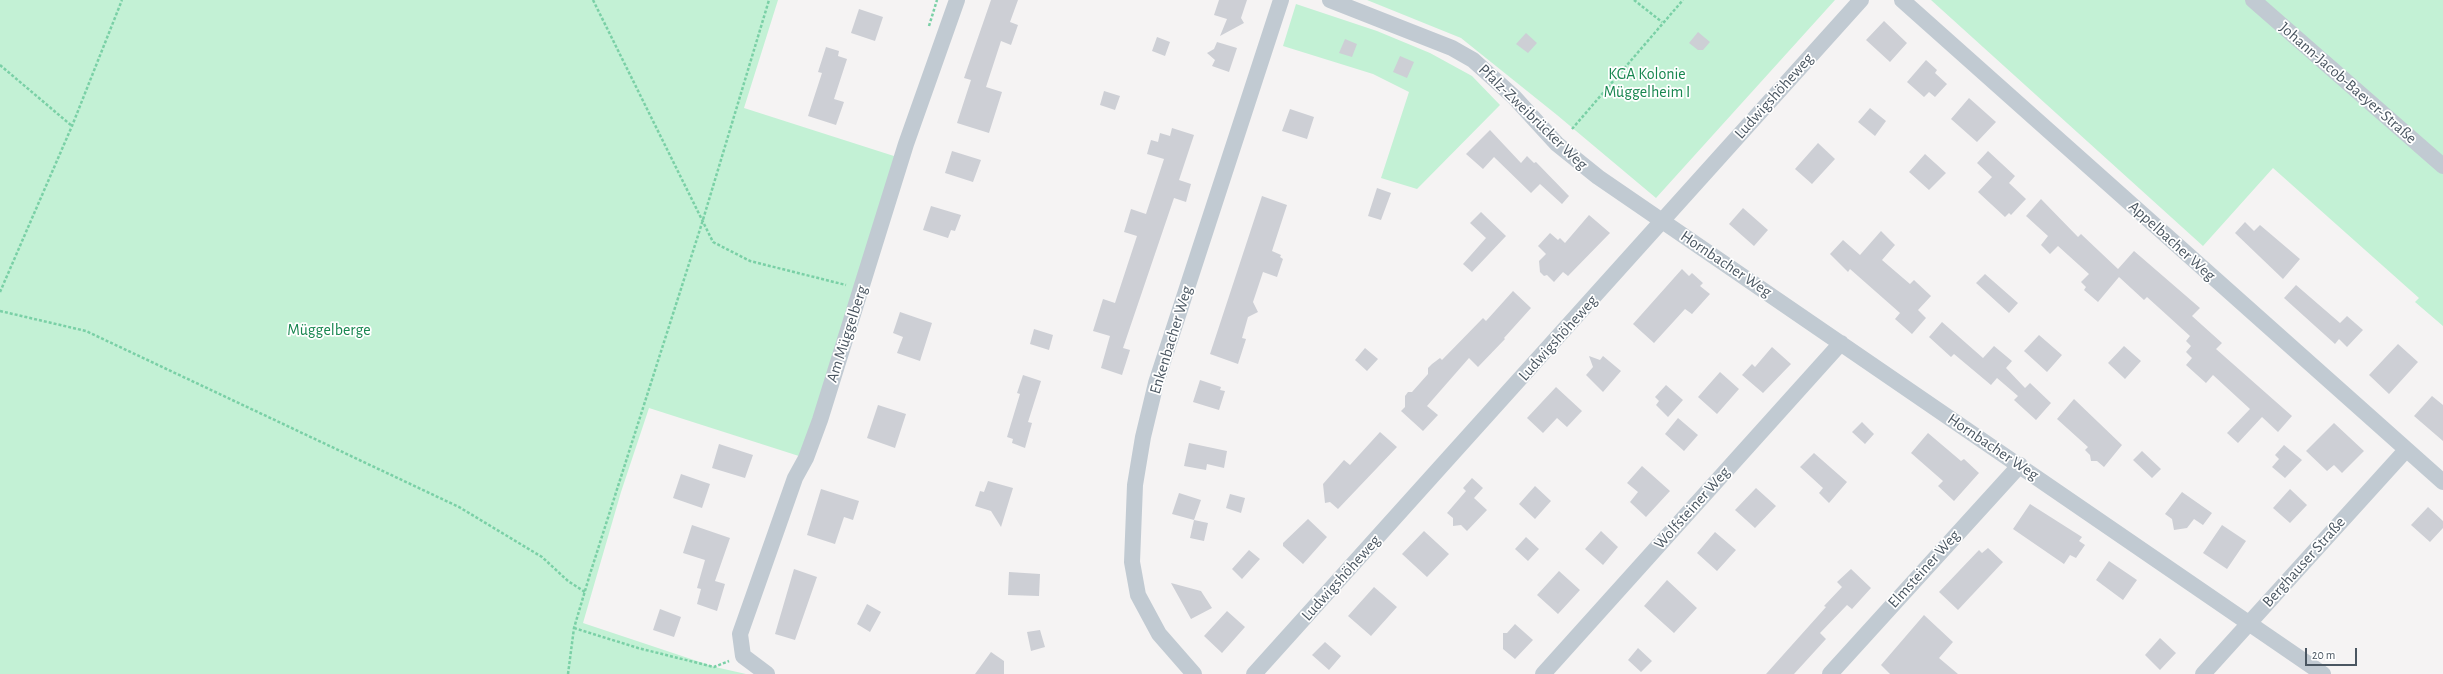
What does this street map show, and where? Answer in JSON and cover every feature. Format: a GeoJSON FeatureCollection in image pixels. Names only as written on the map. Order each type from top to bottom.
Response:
{"type":"FeatureCollection","features":[{"type":"Feature","properties":{"kind":"street","name":"Am Müggelberg"},"geometry":{"type":"LineString","coordinates":[[747,660],[740,634],[795,478],[820,420],[906,144],[957,0]]}},
{"type":"Feature","properties":{"kind":"street","name":"Enkenbacher Weg"},"geometry":{"type":"LineString","coordinates":[[1194,674],[1159,634],[1138,595],[1132,562],[1135,485],[1142,437],[1156,383],[1281,0]]}},
{"type":"Feature","properties":{"kind":"street","name":"Pfalz-Zweibrücker Weg"},"geometry":{"type":"LineString","coordinates":[[1330,0],[1452,48],[1473,60],[1506,89],[1557,144],[1578,162],[1644,210],[1662,221]]}},
{"type":"Feature","properties":{"kind":"street","name":"Ludwigshöheweg"},"geometry":{"type":"LineString","coordinates":[[1254,674],[1861,0]]}},
{"type":"Feature","properties":{"kind":"street","name":"Appelbacher Weg"},"geometry":{"type":"LineString","coordinates":[[1902,0],[2443,482]]}},
{"type":"Feature","properties":{"kind":"street","name":"Johann-Jacob-Baeyer-Straße"},"geometry":{"type":"LineString","coordinates":[[2253,0],[2443,166]]}},
{"type":"Feature","properties":{"kind":"street","name":"Hornbacher Weg"},"geometry":{"type":"LineString","coordinates":[[1662,221],[2323,674]]}},
{"type":"Feature","properties":{"kind":"street","name":"Wolfsteiner Weg"},"geometry":{"type":"LineString","coordinates":[[1543,674],[1841,343]]}},
{"type":"Feature","properties":{"kind":"street","name":"Berghauser Straße"},"geometry":{"type":"LineString","coordinates":[[2203,674],[2406,450]]}},
{"type":"Feature","properties":{"kind":"street","name":"Elmsteiner Weg"},"geometry":{"type":"LineString","coordinates":[[1830,674],[2020,466]]}},
{"type":"Feature","properties":{"kind":"street"},"geometry":{"type":"LineString","coordinates":[[747,660],[767,674]]}},
{"type":"Feature","properties":{"kind":"path"},"geometry":{"type":"LineString","coordinates":[[0,292],[72,126],[122,0]]}},
{"type":"Feature","properties":{"kind":"path"},"geometry":{"type":"LineString","coordinates":[[593,0],[702,224],[713,242],[750,261],[820,277],[861,290]]}},
{"type":"Feature","properties":{"kind":"path"},"geometry":{"type":"LineString","coordinates":[[568,674],[574,628],[702,224],[769,0]]}},
{"type":"Feature","properties":{"kind":"path"},"geometry":{"type":"LineString","coordinates":[[1634,0],[1662,22]]}},
{"type":"Feature","properties":{"kind":"path"},"geometry":{"type":"LineString","coordinates":[[1572,129],[1662,22],[1683,0]]}},
{"type":"Feature","properties":{"kind":"path"},"geometry":{"type":"LineString","coordinates":[[0,65],[72,126]]}},
{"type":"Feature","properties":{"kind":"path"},"geometry":{"type":"LineString","coordinates":[[0,311],[86,331],[459,508],[542,557],[568,581],[585,592]]}},
{"type":"Feature","properties":{"kind":"path"},"geometry":{"type":"LineString","coordinates":[[574,628],[638,648],[714,667],[747,660]]}},
{"type":"Feature","properties":{"kind":"green space","name":"Müggelberge"},"geometry":{"type":"Polygon","coordinates":[[[0,0],[778,0],[744,108],[897,157],[802,457],[649,408],[621,492],[583,623],[715,667],[746,674],[0,674],[0,0]]]}},
{"type":"Feature","properties":{"kind":"green space","name":"KGA Kolonie Müggelheim I"},"geometry":{"type":"Polygon","coordinates":[[[1367,0],[1835,0],[1656,198],[1557,115],[1461,38],[1367,0]]]}},
{"type":"Feature","properties":{"kind":"green space"},"geometry":{"type":"Polygon","coordinates":[[[1931,0],[2443,0],[2443,326],[2415,302],[2419,298],[2273,168],[2203,246],[1931,0]]]}},
{"type":"Feature","properties":{"kind":"green space"},"geometry":{"type":"Polygon","coordinates":[[[1296,4],[1377,31],[1430,53],[1472,76],[1500,105],[1417,189],[1381,178],[1409,92],[1373,74],[1283,46],[1296,4]]]}},
{"type":"Feature","properties":{"kind":"building"},"geometry":{"type":"Polygon","coordinates":[[[991,0],[1018,0],[1010,22],[1018,25],[1011,45],[1001,41],[986,87],[1002,92],[989,133],[957,123],[971,80],[964,78],[991,0]]]}},
{"type":"Feature","properties":{"kind":"building"},"geometry":{"type":"Polygon","coordinates":[[[1219,0],[1247,0],[1241,18],[1244,23],[1220,36],[1227,19],[1214,15],[1219,0]]]}},
{"type":"Feature","properties":{"kind":"building"},"geometry":{"type":"Polygon","coordinates":[[[859,9],[883,17],[875,41],[851,33],[859,9]]]}},
{"type":"Feature","properties":{"kind":"building"},"geometry":{"type":"Polygon","coordinates":[[[1884,21],[1907,43],[1890,62],[1866,40],[1884,21]]]}},
{"type":"Feature","properties":{"kind":"building"},"geometry":{"type":"Polygon","coordinates":[[[1698,32],[1710,42],[1703,50],[1698,50],[1689,43],[1698,32]]]}},
{"type":"Feature","properties":{"kind":"building"},"geometry":{"type":"Polygon","coordinates":[[[1526,33],[1537,43],[1528,53],[1516,44],[1526,33]]]}},
{"type":"Feature","properties":{"kind":"building"},"geometry":{"type":"Polygon","coordinates":[[[1157,37],[1170,42],[1165,56],[1152,51],[1157,37]]]}},
{"type":"Feature","properties":{"kind":"building"},"geometry":{"type":"Polygon","coordinates":[[[1345,39],[1357,44],[1352,57],[1339,53],[1345,39]]]}},
{"type":"Feature","properties":{"kind":"building"},"geometry":{"type":"Polygon","coordinates":[[[1217,42],[1237,48],[1229,72],[1212,66],[1215,60],[1207,53],[1214,49],[1217,42]]]}},
{"type":"Feature","properties":{"kind":"building"},"geometry":{"type":"Polygon","coordinates":[[[826,47],[839,51],[838,56],[847,59],[834,99],[844,102],[836,125],[808,116],[822,73],[818,72],[826,47]]]}},
{"type":"Feature","properties":{"kind":"building"},"geometry":{"type":"Polygon","coordinates":[[[1400,56],[1414,62],[1407,78],[1393,72],[1400,56]]]}},
{"type":"Feature","properties":{"kind":"building"},"geometry":{"type":"Polygon","coordinates":[[[1926,60],[1937,70],[1935,73],[1947,84],[1935,97],[1929,92],[1924,97],[1907,82],[1926,60]]]}},
{"type":"Feature","properties":{"kind":"building"},"geometry":{"type":"Polygon","coordinates":[[[1104,91],[1120,96],[1115,110],[1100,105],[1104,91]]]}},
{"type":"Feature","properties":{"kind":"building"},"geometry":{"type":"Polygon","coordinates":[[[1969,98],[1996,122],[1977,142],[1951,119],[1969,98]]]}},
{"type":"Feature","properties":{"kind":"building"},"geometry":{"type":"Polygon","coordinates":[[[1870,108],[1886,121],[1875,136],[1858,122],[1870,108]]]}},
{"type":"Feature","properties":{"kind":"building"},"geometry":{"type":"Polygon","coordinates":[[[1290,109],[1314,117],[1307,139],[1282,131],[1290,109]]]}},
{"type":"Feature","properties":{"kind":"building"},"geometry":{"type":"Polygon","coordinates":[[[1172,128],[1194,135],[1179,180],[1191,184],[1186,202],[1174,198],[1123,348],[1130,350],[1122,375],[1101,368],[1110,336],[1093,331],[1103,299],[1115,303],[1137,236],[1124,232],[1131,209],[1146,214],[1164,159],[1147,154],[1151,140],[1158,142],[1160,133],[1170,136],[1172,128]]]}},
{"type":"Feature","properties":{"kind":"building"},"geometry":{"type":"Polygon","coordinates":[[[1490,130],[1521,163],[1527,156],[1534,163],[1536,162],[1569,196],[1562,204],[1540,184],[1531,193],[1494,157],[1483,169],[1466,154],[1490,130]]]}},
{"type":"Feature","properties":{"kind":"building"},"geometry":{"type":"Polygon","coordinates":[[[1818,143],[1835,159],[1812,184],[1795,169],[1818,143]]]}},
{"type":"Feature","properties":{"kind":"building"},"geometry":{"type":"Polygon","coordinates":[[[952,151],[981,160],[973,182],[945,173],[952,151]]]}},
{"type":"Feature","properties":{"kind":"building"},"geometry":{"type":"Polygon","coordinates":[[[1988,151],[2015,176],[2009,183],[2026,199],[2011,215],[2009,213],[2005,217],[1978,192],[1992,177],[1977,163],[1988,151]]]}},
{"type":"Feature","properties":{"kind":"building"},"geometry":{"type":"Polygon","coordinates":[[[1925,154],[1946,173],[1929,190],[1909,172],[1925,154]]]}},
{"type":"Feature","properties":{"kind":"building"},"geometry":{"type":"Polygon","coordinates":[[[1377,188],[1391,193],[1381,220],[1368,216],[1377,188]]]}},
{"type":"Feature","properties":{"kind":"building"},"geometry":{"type":"Polygon","coordinates":[[[1262,196],[1287,205],[1272,251],[1281,255],[1280,257],[1283,259],[1277,277],[1263,272],[1253,302],[1258,312],[1248,317],[1242,338],[1246,339],[1238,364],[1210,354],[1262,196]]]}},
{"type":"Feature","properties":{"kind":"building"},"geometry":{"type":"Polygon","coordinates":[[[2041,199],[2078,237],[2081,234],[2118,269],[2134,251],[2200,308],[2192,316],[2222,343],[2216,349],[2292,416],[2278,432],[2262,417],[2238,443],[2227,433],[2250,409],[2213,375],[2206,383],[2186,365],[2192,358],[2186,352],[2191,346],[2186,341],[2190,336],[2147,297],[2144,300],[2119,277],[2098,302],[2084,290],[2086,287],[2081,282],[2089,274],[2058,246],[2050,254],[2041,245],[2048,236],[2026,216],[2041,199]]]}},
{"type":"Feature","properties":{"kind":"building"},"geometry":{"type":"Polygon","coordinates":[[[931,206],[961,215],[955,231],[951,230],[948,238],[923,230],[931,206]]]}},
{"type":"Feature","properties":{"kind":"building"},"geometry":{"type":"Polygon","coordinates":[[[1743,208],[1768,230],[1754,246],[1729,224],[1743,208]]]}},
{"type":"Feature","properties":{"kind":"building"},"geometry":{"type":"Polygon","coordinates":[[[1481,212],[1506,236],[1472,272],[1463,264],[1486,238],[1470,223],[1481,212]]]}},
{"type":"Feature","properties":{"kind":"building"},"geometry":{"type":"Polygon","coordinates":[[[1589,215],[1610,233],[1568,276],[1563,272],[1554,282],[1547,275],[1544,276],[1540,272],[1539,261],[1546,254],[1538,246],[1550,233],[1558,240],[1560,238],[1565,243],[1589,215]]]}},
{"type":"Feature","properties":{"kind":"building"},"geometry":{"type":"Polygon","coordinates":[[[2245,222],[2254,231],[2260,225],[2300,259],[2283,279],[2235,233],[2245,222]]]}},
{"type":"Feature","properties":{"kind":"building"},"geometry":{"type":"Polygon","coordinates":[[[1881,231],[1895,245],[1882,260],[1910,284],[1914,280],[1931,296],[1918,310],[1926,318],[1912,334],[1895,319],[1900,313],[1850,269],[1848,272],[1830,254],[1843,240],[1860,255],[1881,231]]]}},
{"type":"Feature","properties":{"kind":"building"},"geometry":{"type":"Polygon","coordinates":[[[1682,269],[1689,276],[1692,273],[1703,283],[1700,286],[1710,294],[1692,314],[1685,309],[1654,343],[1633,324],[1682,269]]]}},
{"type":"Feature","properties":{"kind":"building"},"geometry":{"type":"Polygon","coordinates":[[[1985,274],[2018,303],[2009,313],[1976,283],[1985,274]]]}},
{"type":"Feature","properties":{"kind":"building"},"geometry":{"type":"Polygon","coordinates":[[[2296,285],[2340,323],[2347,316],[2363,330],[2347,347],[2339,339],[2335,344],[2284,298],[2296,285]]]}},
{"type":"Feature","properties":{"kind":"building"},"geometry":{"type":"Polygon","coordinates":[[[1513,291],[1531,308],[1504,338],[1505,339],[1478,367],[1469,358],[1427,406],[1438,415],[1423,431],[1401,411],[1405,407],[1405,396],[1408,392],[1412,392],[1428,374],[1428,368],[1432,364],[1440,358],[1442,360],[1483,318],[1486,321],[1513,291]]]}},
{"type":"Feature","properties":{"kind":"building"},"geometry":{"type":"Polygon","coordinates":[[[900,312],[932,323],[920,361],[897,353],[903,337],[893,333],[900,312]]]}},
{"type":"Feature","properties":{"kind":"building"},"geometry":{"type":"Polygon","coordinates":[[[1942,322],[1983,358],[1994,346],[2012,361],[2006,368],[2025,388],[2030,383],[2051,403],[2036,420],[2014,400],[2018,396],[1997,378],[1991,385],[1954,354],[1951,357],[1929,337],[1942,322]]]}},
{"type":"Feature","properties":{"kind":"building"},"geometry":{"type":"Polygon","coordinates":[[[1034,329],[1053,335],[1049,350],[1030,344],[1034,329]]]}},
{"type":"Feature","properties":{"kind":"building"},"geometry":{"type":"Polygon","coordinates":[[[2039,335],[2062,355],[2047,372],[2024,351],[2039,335]]]}},
{"type":"Feature","properties":{"kind":"building"},"geometry":{"type":"Polygon","coordinates":[[[2398,344],[2418,362],[2389,394],[2369,375],[2398,344]]]}},
{"type":"Feature","properties":{"kind":"building"},"geometry":{"type":"Polygon","coordinates":[[[2124,346],[2141,361],[2125,379],[2108,363],[2124,346]]]}},
{"type":"Feature","properties":{"kind":"building"},"geometry":{"type":"Polygon","coordinates":[[[1772,347],[1791,364],[1763,393],[1742,375],[1752,364],[1755,367],[1772,347]]]}},
{"type":"Feature","properties":{"kind":"building"},"geometry":{"type":"Polygon","coordinates":[[[1365,348],[1378,359],[1367,371],[1355,360],[1365,348]]]}},
{"type":"Feature","properties":{"kind":"building"},"geometry":{"type":"Polygon","coordinates":[[[1589,356],[1600,360],[1603,356],[1621,371],[1603,392],[1586,375],[1593,367],[1589,356]]]}},
{"type":"Feature","properties":{"kind":"building"},"geometry":{"type":"Polygon","coordinates":[[[1720,372],[1739,389],[1717,414],[1698,397],[1720,372]]]}},
{"type":"Feature","properties":{"kind":"building"},"geometry":{"type":"Polygon","coordinates":[[[1023,375],[1041,381],[1028,422],[1032,423],[1025,448],[1012,443],[1013,439],[1007,437],[1020,394],[1017,393],[1023,375]]]}},
{"type":"Feature","properties":{"kind":"building"},"geometry":{"type":"Polygon","coordinates":[[[1200,380],[1221,387],[1220,390],[1225,391],[1219,410],[1193,402],[1200,380]]]}},
{"type":"Feature","properties":{"kind":"building"},"geometry":{"type":"Polygon","coordinates":[[[1666,385],[1683,400],[1668,417],[1656,405],[1659,401],[1655,397],[1666,385]]]}},
{"type":"Feature","properties":{"kind":"building"},"geometry":{"type":"Polygon","coordinates":[[[1556,387],[1582,411],[1567,427],[1557,418],[1543,433],[1527,418],[1556,387]]]}},
{"type":"Feature","properties":{"kind":"building"},"geometry":{"type":"Polygon","coordinates":[[[2432,396],[2443,405],[2443,441],[2414,416],[2432,396]]]}},
{"type":"Feature","properties":{"kind":"building"},"geometry":{"type":"Polygon","coordinates":[[[2074,399],[2122,445],[2104,467],[2097,461],[2091,461],[2090,455],[2085,450],[2088,447],[2057,419],[2074,399]]]}},
{"type":"Feature","properties":{"kind":"building"},"geometry":{"type":"Polygon","coordinates":[[[878,405],[906,414],[895,448],[867,438],[878,405]]]}},
{"type":"Feature","properties":{"kind":"building"},"geometry":{"type":"Polygon","coordinates":[[[1678,418],[1698,435],[1684,451],[1665,434],[1678,418]]]}},
{"type":"Feature","properties":{"kind":"building"},"geometry":{"type":"Polygon","coordinates":[[[1862,422],[1874,434],[1865,444],[1852,432],[1862,422]]]}},
{"type":"Feature","properties":{"kind":"building"},"geometry":{"type":"Polygon","coordinates":[[[2334,423],[2364,451],[2342,473],[2334,465],[2327,471],[2306,451],[2334,423]]]}},
{"type":"Feature","properties":{"kind":"building"},"geometry":{"type":"Polygon","coordinates":[[[1380,432],[1397,447],[1338,509],[1330,502],[1325,503],[1323,484],[1344,460],[1350,465],[1380,432]]]}},
{"type":"Feature","properties":{"kind":"building"},"geometry":{"type":"Polygon","coordinates":[[[1928,433],[1961,461],[1964,459],[1979,473],[1954,501],[1938,486],[1943,481],[1911,453],[1928,433]]]}},
{"type":"Feature","properties":{"kind":"building"},"geometry":{"type":"Polygon","coordinates":[[[1189,443],[1227,451],[1224,468],[1207,464],[1206,470],[1184,466],[1189,443]]]}},
{"type":"Feature","properties":{"kind":"building"},"geometry":{"type":"Polygon","coordinates":[[[719,444],[753,455],[745,478],[712,468],[719,444]]]}},
{"type":"Feature","properties":{"kind":"building"},"geometry":{"type":"Polygon","coordinates":[[[2284,445],[2302,460],[2285,478],[2272,467],[2279,459],[2275,455],[2284,445]]]}},
{"type":"Feature","properties":{"kind":"building"},"geometry":{"type":"Polygon","coordinates":[[[2142,451],[2161,469],[2152,478],[2133,460],[2142,451]]]}},
{"type":"Feature","properties":{"kind":"building"},"geometry":{"type":"Polygon","coordinates":[[[1814,453],[1847,482],[1829,503],[1819,493],[1823,488],[1800,467],[1814,453]]]}},
{"type":"Feature","properties":{"kind":"building"},"geometry":{"type":"Polygon","coordinates":[[[1642,466],[1670,491],[1646,517],[1630,502],[1638,492],[1627,483],[1642,466]]]}},
{"type":"Feature","properties":{"kind":"building"},"geometry":{"type":"Polygon","coordinates":[[[681,474],[710,484],[702,508],[673,498],[681,474]]]}},
{"type":"Feature","properties":{"kind":"building"},"geometry":{"type":"Polygon","coordinates":[[[1472,478],[1483,488],[1474,498],[1487,510],[1467,531],[1461,525],[1453,526],[1453,518],[1447,513],[1466,491],[1463,488],[1472,478]]]}},
{"type":"Feature","properties":{"kind":"building"},"geometry":{"type":"Polygon","coordinates":[[[988,481],[1013,488],[1001,527],[991,511],[975,506],[980,491],[984,492],[988,481]]]}},
{"type":"Feature","properties":{"kind":"building"},"geometry":{"type":"Polygon","coordinates":[[[1535,486],[1551,501],[1535,519],[1519,504],[1535,486]]]}},
{"type":"Feature","properties":{"kind":"building"},"geometry":{"type":"Polygon","coordinates":[[[1756,488],[1776,506],[1755,528],[1735,510],[1756,488]]]}},
{"type":"Feature","properties":{"kind":"building"},"geometry":{"type":"Polygon","coordinates":[[[821,489],[859,501],[853,520],[844,517],[835,544],[807,535],[821,489]]]}},
{"type":"Feature","properties":{"kind":"building"},"geometry":{"type":"Polygon","coordinates":[[[2290,489],[2307,505],[2290,523],[2273,508],[2290,489]]]}},
{"type":"Feature","properties":{"kind":"building"},"geometry":{"type":"Polygon","coordinates":[[[2182,492],[2212,513],[2203,525],[2194,519],[2187,528],[2174,530],[2172,519],[2165,514],[2182,492]]]}},
{"type":"Feature","properties":{"kind":"building"},"geometry":{"type":"Polygon","coordinates":[[[1179,493],[1201,500],[1194,520],[1172,514],[1179,493]]]}},
{"type":"Feature","properties":{"kind":"building"},"geometry":{"type":"Polygon","coordinates":[[[1230,494],[1245,498],[1241,513],[1226,508],[1230,494]]]}},
{"type":"Feature","properties":{"kind":"building"},"geometry":{"type":"Polygon","coordinates":[[[2030,504],[2082,537],[2079,541],[2085,545],[2076,558],[2070,555],[2064,564],[2013,529],[2030,504]]]}},
{"type":"Feature","properties":{"kind":"building"},"geometry":{"type":"Polygon","coordinates":[[[2428,507],[2443,521],[2443,528],[2430,542],[2411,525],[2428,507]]]}},
{"type":"Feature","properties":{"kind":"building"},"geometry":{"type":"Polygon","coordinates":[[[1308,519],[1327,537],[1303,564],[1283,546],[1283,543],[1308,519]]]}},
{"type":"Feature","properties":{"kind":"building"},"geometry":{"type":"Polygon","coordinates":[[[1194,520],[1208,523],[1204,541],[1190,538],[1194,520]]]}},
{"type":"Feature","properties":{"kind":"building"},"geometry":{"type":"Polygon","coordinates":[[[692,525],[730,538],[715,581],[725,584],[717,611],[697,604],[701,589],[697,588],[705,560],[683,553],[692,525]]]}},
{"type":"Feature","properties":{"kind":"building"},"geometry":{"type":"Polygon","coordinates":[[[2222,525],[2246,541],[2227,569],[2203,553],[2222,525]]]}},
{"type":"Feature","properties":{"kind":"building"},"geometry":{"type":"Polygon","coordinates":[[[1424,531],[1449,554],[1427,577],[1402,554],[1424,531]]]}},
{"type":"Feature","properties":{"kind":"building"},"geometry":{"type":"Polygon","coordinates":[[[1601,531],[1618,547],[1603,565],[1585,549],[1601,531]]]}},
{"type":"Feature","properties":{"kind":"building"},"geometry":{"type":"Polygon","coordinates":[[[1715,532],[1736,550],[1717,571],[1697,553],[1715,532]]]}},
{"type":"Feature","properties":{"kind":"building"},"geometry":{"type":"Polygon","coordinates":[[[1526,537],[1539,549],[1528,561],[1515,549],[1526,537]]]}},
{"type":"Feature","properties":{"kind":"building"},"geometry":{"type":"Polygon","coordinates":[[[1988,548],[2003,562],[1958,610],[1939,592],[1979,550],[1982,553],[1988,548]]]}},
{"type":"Feature","properties":{"kind":"building"},"geometry":{"type":"Polygon","coordinates":[[[1249,550],[1260,559],[1242,579],[1232,569],[1249,550]]]}},
{"type":"Feature","properties":{"kind":"building"},"geometry":{"type":"Polygon","coordinates":[[[2109,561],[2137,580],[2123,600],[2096,580],[2109,561]]]}},
{"type":"Feature","properties":{"kind":"building"},"geometry":{"type":"Polygon","coordinates":[[[794,569],[817,577],[795,640],[775,634],[794,569]]]}},
{"type":"Feature","properties":{"kind":"building"},"geometry":{"type":"Polygon","coordinates":[[[1851,569],[1871,588],[1852,609],[1847,605],[1820,633],[1826,639],[1794,674],[1766,674],[1826,607],[1824,606],[1842,587],[1837,582],[1851,569]]]}},
{"type":"Feature","properties":{"kind":"building"},"geometry":{"type":"Polygon","coordinates":[[[1559,571],[1580,590],[1558,614],[1537,595],[1559,571]]]}},
{"type":"Feature","properties":{"kind":"building"},"geometry":{"type":"Polygon","coordinates":[[[1009,572],[1040,574],[1039,596],[1008,595],[1009,572]]]}},
{"type":"Feature","properties":{"kind":"building"},"geometry":{"type":"Polygon","coordinates":[[[1667,580],[1697,608],[1674,633],[1644,606],[1667,580]]]}},
{"type":"Feature","properties":{"kind":"building"},"geometry":{"type":"Polygon","coordinates":[[[1171,583],[1201,591],[1212,608],[1191,619],[1171,583]]]}},
{"type":"Feature","properties":{"kind":"building"},"geometry":{"type":"Polygon","coordinates":[[[1374,587],[1397,607],[1371,636],[1348,616],[1374,587]]]}},
{"type":"Feature","properties":{"kind":"building"},"geometry":{"type":"Polygon","coordinates":[[[867,604],[881,612],[870,632],[857,624],[867,604]]]}},
{"type":"Feature","properties":{"kind":"building"},"geometry":{"type":"Polygon","coordinates":[[[660,609],[681,617],[674,637],[653,630],[660,609]]]}},
{"type":"Feature","properties":{"kind":"building"},"geometry":{"type":"Polygon","coordinates":[[[1227,611],[1245,627],[1222,653],[1204,636],[1227,611]]]}},
{"type":"Feature","properties":{"kind":"building"},"geometry":{"type":"Polygon","coordinates":[[[1924,615],[1953,642],[1939,658],[1958,674],[1890,674],[1881,665],[1924,615]]]}},
{"type":"Feature","properties":{"kind":"building"},"geometry":{"type":"Polygon","coordinates":[[[1515,624],[1533,640],[1515,659],[1503,649],[1503,633],[1507,633],[1515,624]]]}},
{"type":"Feature","properties":{"kind":"building"},"geometry":{"type":"Polygon","coordinates":[[[1040,630],[1045,647],[1031,651],[1027,632],[1040,630]]]}},
{"type":"Feature","properties":{"kind":"building"},"geometry":{"type":"Polygon","coordinates":[[[2160,638],[2176,653],[2160,670],[2145,655],[2160,638]]]}},
{"type":"Feature","properties":{"kind":"building"},"geometry":{"type":"Polygon","coordinates":[[[1325,642],[1341,656],[1329,670],[1312,655],[1325,642]]]}},
{"type":"Feature","properties":{"kind":"building"},"geometry":{"type":"Polygon","coordinates":[[[1638,648],[1652,661],[1641,672],[1628,660],[1638,648]]]}},
{"type":"Feature","properties":{"kind":"building"},"geometry":{"type":"Polygon","coordinates":[[[991,652],[1004,661],[1004,674],[975,674],[991,652]]]}}]}
